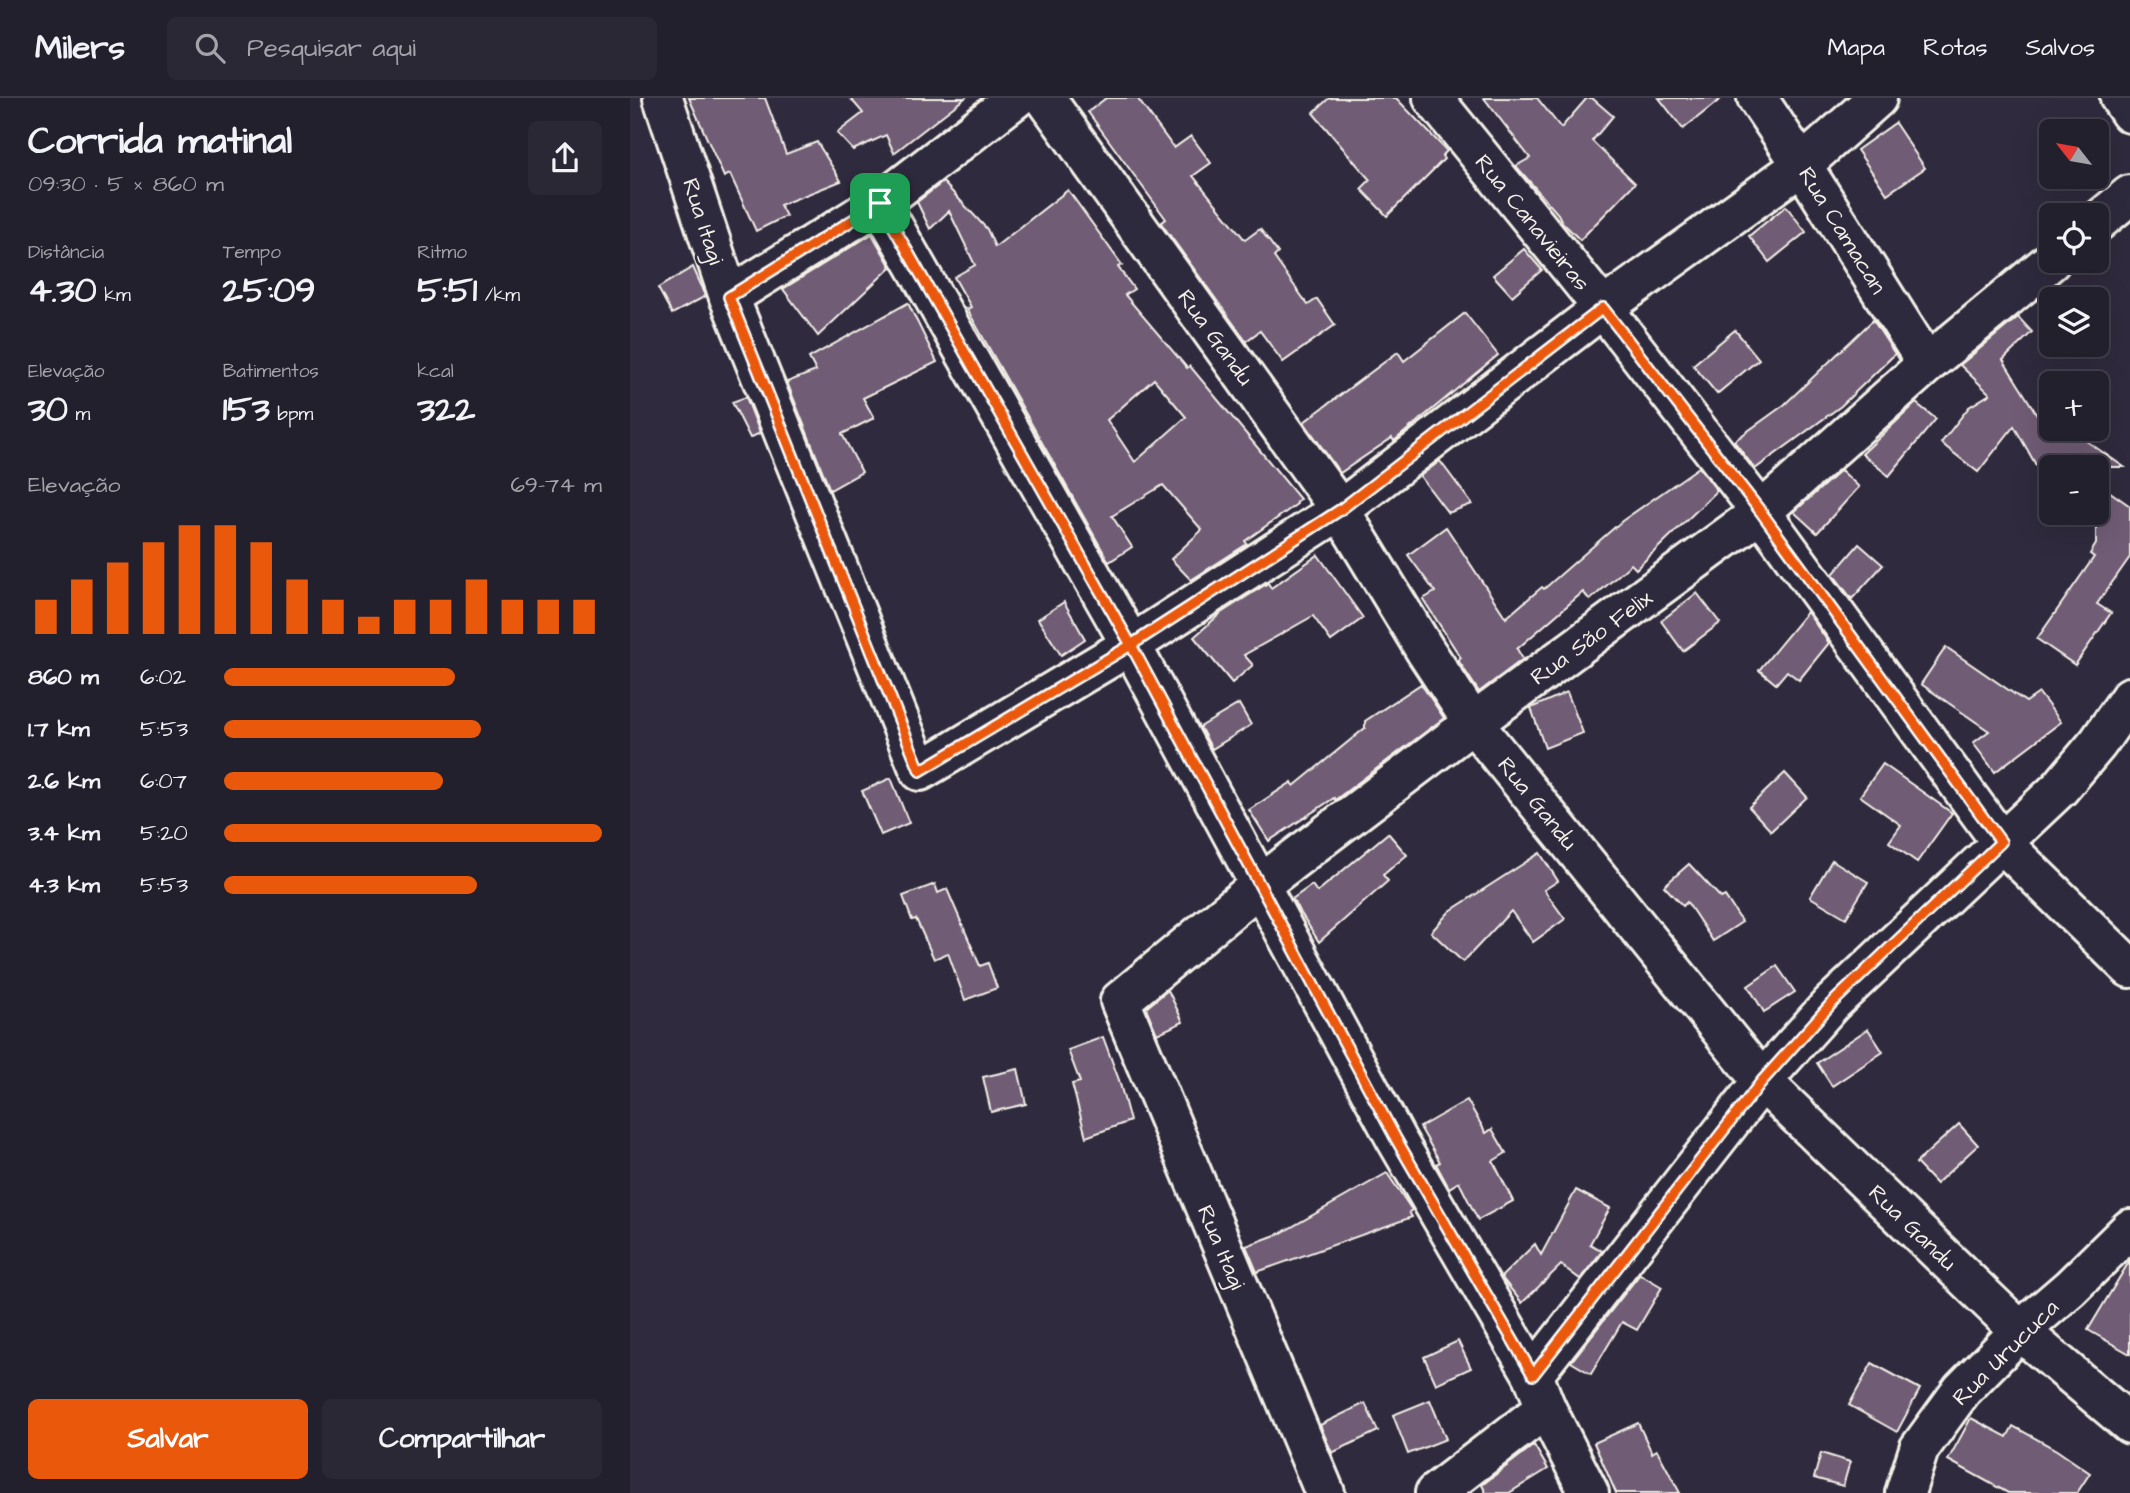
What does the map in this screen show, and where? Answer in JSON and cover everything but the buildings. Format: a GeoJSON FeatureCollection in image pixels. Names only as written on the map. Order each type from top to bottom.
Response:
{"type":"FeatureCollection","features":[{"type":"Feature","properties":{"kind":"street","name":"Rua Itagi"},"geometry":{"type":"LineString","coordinates":[[663,98],[729,297],[920,771],[1131,645]]}},
{"type":"Feature","properties":{"kind":"street"},"geometry":{"type":"LineString","coordinates":[[729,297],[880,203],[1016,98]]}},
{"type":"Feature","properties":{"kind":"street","name":"Rua Gandu"},"geometry":{"type":"LineString","coordinates":[[1045,98],[1340,510],[1473,723],[1762,1081],[2020,1331],[2130,1424]]}},
{"type":"Feature","properties":{"kind":"street","name":"Rua Canavieiras"},"geometry":{"type":"LineString","coordinates":[[1433,98],[1603,308],[1761,512],[2001,842],[2130,968]]}},
{"type":"Feature","properties":{"kind":"street","name":"Rua Camacan"},"geometry":{"type":"LineString","coordinates":[[1757,98],[1927,364]]}},
{"type":"Feature","properties":{"kind":"street"},"geometry":{"type":"LineString","coordinates":[[1131,645],[1340,510],[1603,308],[1802,165],[1877,98]]}},
{"type":"Feature","properties":{"kind":"street"},"geometry":{"type":"LineString","coordinates":[[2120,98],[2130,113]]}},
{"type":"Feature","properties":{"kind":"street"},"geometry":{"type":"LineString","coordinates":[[2109,212],[2130,195]]}},
{"type":"Feature","properties":{"kind":"street"},"geometry":{"type":"LineString","coordinates":[[880,203],[1131,645],[1396,1139],[1539,1392],[1589,1493]]}},
{"type":"Feature","properties":{"kind":"street","name":"Rua São Felix"},"geometry":{"type":"LineString","coordinates":[[1120,1001],[1260,885],[1473,723],[1761,512],[1927,364],[2039,271]]}},
{"type":"Feature","properties":{"kind":"street"},"geometry":{"type":"LineString","coordinates":[[1435,1493],[1539,1392],[1762,1081],[1831,1004],[2060,788],[2098,743],[2130,697]]}},
{"type":"Feature","properties":{"kind":"street","name":"Rua Itagi"},"geometry":{"type":"LineString","coordinates":[[1120,1001],[1325,1493]]}},
{"type":"Feature","properties":{"kind":"street","name":"Rua Urucuca"},"geometry":{"type":"LineString","coordinates":[[1905,1493],[1919,1449],[1962,1390],[2020,1331],[2070,1288],[2130,1229]]}},
{"type":"Feature","properties":{"kind":"route"},"geometry":{"type":"LineString","coordinates":[[880,203],[729,297],[920,771],[1131,645],[1340,510],[1603,308],[1761,512],[2001,842],[1831,1004],[1762,1081],[1533,1375],[1396,1139],[1131,645],[880,203]]}}]}
